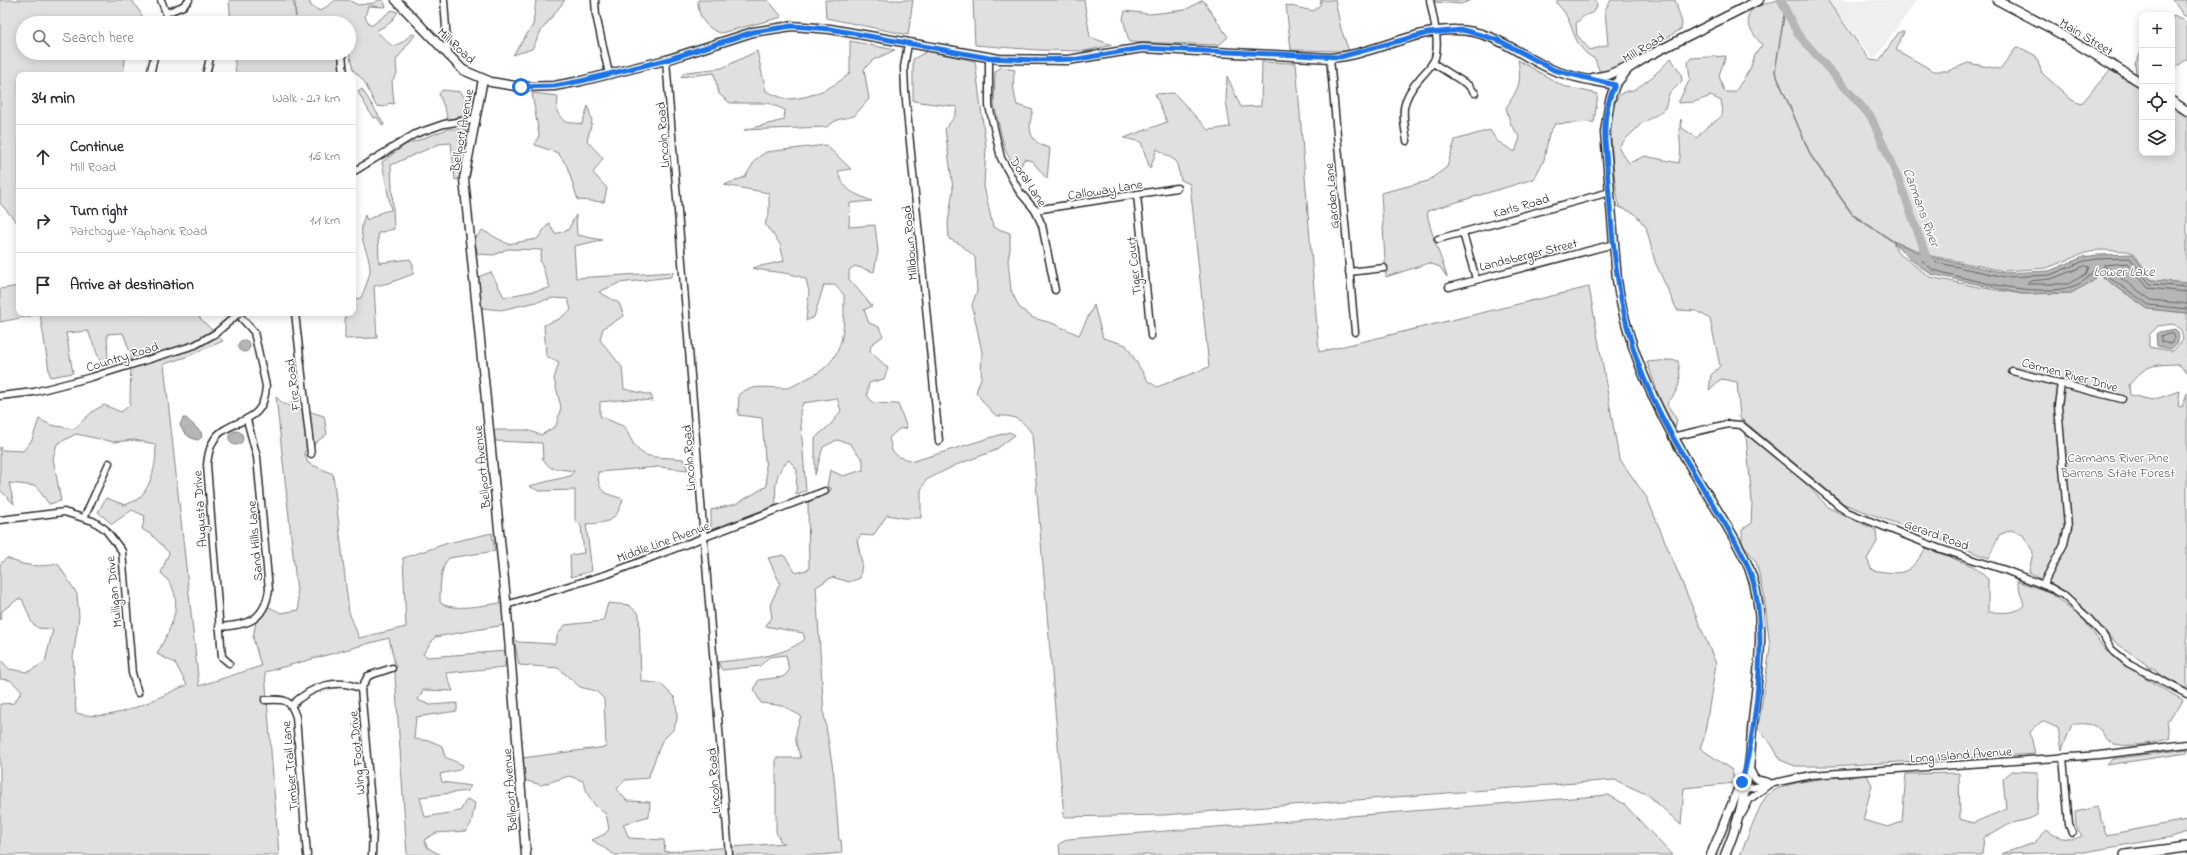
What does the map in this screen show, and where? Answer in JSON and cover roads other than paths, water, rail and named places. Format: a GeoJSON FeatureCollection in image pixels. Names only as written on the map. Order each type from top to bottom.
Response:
{"type":"FeatureCollection","features":[{"type":"Feature","properties":{"kind":"highway"},"geometry":{"type":"LineString","coordinates":[[2125,855],[2187,848]]}},
{"type":"Feature","properties":{"kind":"highway"},"geometry":{"type":"LineString","coordinates":[[2156,855],[2187,848]]}},
{"type":"Feature","properties":{"kind":"main road","name":"Mill Road"},"geometry":{"type":"LineString","coordinates":[[396,0],[463,70],[483,79],[521,87],[545,86],[609,74],[666,60],[748,33],[792,26],[830,29],[989,58],[1068,60],[1142,48],[1330,58],[1353,55],[1435,31],[1463,30],[1484,34],[1506,43],[1554,70],[1615,85],[1624,73],[1634,64],[1711,23],[1759,0]]}},
{"type":"Feature","properties":{"kind":"main road","name":"Main Street"},"geometry":{"type":"LineString","coordinates":[[1997,0],[2052,29],[2139,81]]}},
{"type":"Feature","properties":{"kind":"main road"},"geometry":{"type":"LineString","coordinates":[[1586,79],[1602,77],[1634,64]]}},
{"type":"Feature","properties":{"kind":"main road","name":"Bellport Avenue"},"geometry":{"type":"LineString","coordinates":[[483,79],[467,159],[465,187],[506,605],[526,855]]}},
{"type":"Feature","properties":{"kind":"main road"},"geometry":{"type":"LineString","coordinates":[[1615,85],[1611,94],[1605,126],[1614,244],[1620,298],[1632,345],[1646,383],[1672,437],[1737,545],[1753,580],[1758,609],[1760,644],[1749,767],[1742,790],[1711,855]]}},
{"type":"Feature","properties":{"kind":"main road"},"geometry":{"type":"LineString","coordinates":[[2175,103],[2187,111]]}},
{"type":"Feature","properties":{"kind":"main road"},"geometry":{"type":"LineString","coordinates":[[1726,853],[1749,756]]}},
{"type":"Feature","properties":{"kind":"street"},"geometry":{"type":"LineString","coordinates":[[161,0],[166,16]]}},
{"type":"Feature","properties":{"kind":"street"},"geometry":{"type":"LineString","coordinates":[[166,13],[182,6],[190,0]]}},
{"type":"Feature","properties":{"kind":"street"},"geometry":{"type":"LineString","coordinates":[[444,0],[448,56]]}},
{"type":"Feature","properties":{"kind":"street"},"geometry":{"type":"LineString","coordinates":[[595,0],[596,15],[609,74]]}},
{"type":"Feature","properties":{"kind":"street"},"geometry":{"type":"LineString","coordinates":[[1408,141],[1402,105],[1409,90],[1433,63],[1437,47],[1430,0]]}},
{"type":"Feature","properties":{"kind":"street","name":"Milldown Road"},"geometry":{"type":"LineString","coordinates":[[908,44],[904,67],[905,91],[939,441]]}},
{"type":"Feature","properties":{"kind":"street","name":"Doral Lane"},"geometry":{"type":"LineString","coordinates":[[989,58],[989,106],[1001,158],[1019,191],[1035,210],[1042,224],[1047,240],[1056,290]]}},
{"type":"Feature","properties":{"kind":"street","name":"Garden Lane"},"geometry":{"type":"LineString","coordinates":[[1330,58],[1349,272],[1356,332]]}},
{"type":"Feature","properties":{"kind":"street"},"geometry":{"type":"LineString","coordinates":[[151,72],[153,60]]}},
{"type":"Feature","properties":{"kind":"street"},"geometry":{"type":"LineString","coordinates":[[207,72],[209,60]]}},
{"type":"Feature","properties":{"kind":"street"},"geometry":{"type":"LineString","coordinates":[[343,60],[344,72]]}},
{"type":"Feature","properties":{"kind":"street","name":"Lincoln Road"},"geometry":{"type":"LineString","coordinates":[[666,60],[729,855]]}},
{"type":"Feature","properties":{"kind":"street"},"geometry":{"type":"LineString","coordinates":[[1433,63],[1468,85],[1475,93]]}},
{"type":"Feature","properties":{"kind":"street"},"geometry":{"type":"LineString","coordinates":[[356,170],[415,134],[444,124],[476,119]]}},
{"type":"Feature","properties":{"kind":"street","name":"Calloway Lane"},"geometry":{"type":"LineString","coordinates":[[1035,210],[1177,188]]}},
{"type":"Feature","properties":{"kind":"street","name":"Karls Road"},"geometry":{"type":"LineString","coordinates":[[1438,239],[1610,192]]}},
{"type":"Feature","properties":{"kind":"street","name":"Tiger Court"},"geometry":{"type":"LineString","coordinates":[[1137,195],[1151,336]]}},
{"type":"Feature","properties":{"kind":"street"},"geometry":{"type":"LineString","coordinates":[[1463,233],[1476,279]]}},
{"type":"Feature","properties":{"kind":"street","name":"Landsberger Street"},"geometry":{"type":"LineString","coordinates":[[1449,286],[1614,244]]}},
{"type":"Feature","properties":{"kind":"street"},"geometry":{"type":"LineString","coordinates":[[1349,272],[1384,268]]}},
{"type":"Feature","properties":{"kind":"street","name":"Country Road"},"geometry":{"type":"LineString","coordinates":[[0,396],[34,392],[92,377],[195,345],[216,334],[235,316]]}},
{"type":"Feature","properties":{"kind":"street","name":"Augusta Drive"},"geometry":{"type":"LineString","coordinates":[[229,663],[222,657],[207,465],[210,446],[223,430],[247,420],[258,411],[263,403],[266,386],[254,332],[241,316]]}},
{"type":"Feature","properties":{"kind":"street","name":"Fire Road"},"geometry":{"type":"LineString","coordinates":[[295,316],[311,454]]}},
{"type":"Feature","properties":{"kind":"street","name":"Carmen River Drive"},"geometry":{"type":"LineString","coordinates":[[2012,370],[2122,399]]}},
{"type":"Feature","properties":{"kind":"street"},"geometry":{"type":"LineString","coordinates":[[2043,584],[2064,544],[2068,527],[2058,406],[2061,382]]}},
{"type":"Feature","properties":{"kind":"street","name":"Sand Hills Lane"},"geometry":{"type":"LineString","coordinates":[[219,627],[246,624],[254,619],[262,612],[267,602],[269,590],[257,457],[247,420]]}},
{"type":"Feature","properties":{"kind":"street","name":"Gerard Road"},"geometry":{"type":"LineString","coordinates":[[1672,437],[1728,424],[1741,425],[1847,512],[1938,548],[2051,588],[2074,605],[2103,635],[2111,649],[2128,663],[2187,694]]}},
{"type":"Feature","properties":{"kind":"street"},"geometry":{"type":"LineString","coordinates":[[84,518],[109,463]]}},
{"type":"Feature","properties":{"kind":"street","name":"Middle Line Avenue"},"geometry":{"type":"LineString","coordinates":[[506,605],[608,574],[825,491]]}},
{"type":"Feature","properties":{"kind":"street","name":"Mulligan Drive"},"geometry":{"type":"LineString","coordinates":[[0,520],[53,512],[64,512],[84,518],[105,529],[122,551],[132,673],[138,693]]}},
{"type":"Feature","properties":{"kind":"street"},"geometry":{"type":"LineString","coordinates":[[292,705],[306,693],[325,686],[349,684],[361,689],[368,676],[392,668]]}},
{"type":"Feature","properties":{"kind":"street","name":"Wing Foot Drive"},"geometry":{"type":"LineString","coordinates":[[361,689],[373,825],[372,855]]}},
{"type":"Feature","properties":{"kind":"street","name":"Timber Trail Lane"},"geometry":{"type":"LineString","coordinates":[[265,700],[280,700],[292,705],[298,730],[307,855]]}},
{"type":"Feature","properties":{"kind":"street","name":"Long Island Avenue"},"geometry":{"type":"LineString","coordinates":[[1742,790],[1774,782],[1823,774],[2121,753],[2187,744]]}},
{"type":"Feature","properties":{"kind":"street"},"geometry":{"type":"LineString","coordinates":[[2063,757],[2069,825],[2072,832]]}},
{"type":"Feature","properties":{"kind":"street"},"geometry":{"type":"LineString","coordinates":[[1749,767],[1753,777],[1758,780],[1774,782]]}},
{"type":"Feature","properties":{"kind":"street"},"geometry":{"type":"LineString","coordinates":[[1726,853],[1750,799],[1774,782]]}},
{"type":"Feature","properties":{"kind":"water","name":"Lower Lake"},"geometry":{"type":"Polygon","coordinates":[[[1892,241],[1930,257],[2005,273],[2049,271],[2083,257],[2133,254],[2151,280],[2187,283],[2187,313],[2148,309],[2097,273],[2093,281],[2071,293],[2022,294],[1931,274],[1911,260],[1892,241]]]}},
{"type":"Feature","properties":{"kind":"water"},"geometry":{"type":"Polygon","coordinates":[[[2175,329],[2178,332],[2178,342],[2171,349],[2157,346],[2156,334],[2175,329]]]}},
{"type":"Feature","properties":{"kind":"water"},"geometry":{"type":"Polygon","coordinates":[[[244,340],[248,342],[250,346],[248,350],[244,352],[240,350],[238,346],[240,342],[244,340]]]}},
{"type":"Feature","properties":{"kind":"water"},"geometry":{"type":"Polygon","coordinates":[[[183,418],[186,418],[201,432],[202,437],[198,440],[185,433],[180,425],[183,418]]]}},
{"type":"Feature","properties":{"kind":"water"},"geometry":{"type":"Polygon","coordinates":[[[236,431],[241,433],[243,438],[241,443],[236,445],[231,443],[229,438],[231,433],[236,431]]]}},
{"type":"Feature","properties":{"kind":"waterway","name":"Carmans River"},"geometry":{"type":"LineString","coordinates":[[1781,0],[1797,33],[1871,117],[1900,183],[1928,261],[1931,262]]}},
{"type":"Feature","properties":{"kind":"waterway"},"geometry":{"type":"LineString","coordinates":[[1785,9],[1775,72],[1811,156],[1853,215],[1894,242]]}},
{"type":"Feature","properties":{"kind":"park label","name":"Carmans River Pine Barrens State Forest"},"geometry":{"type":"Point","coordinates":[2118,464]}}]}
